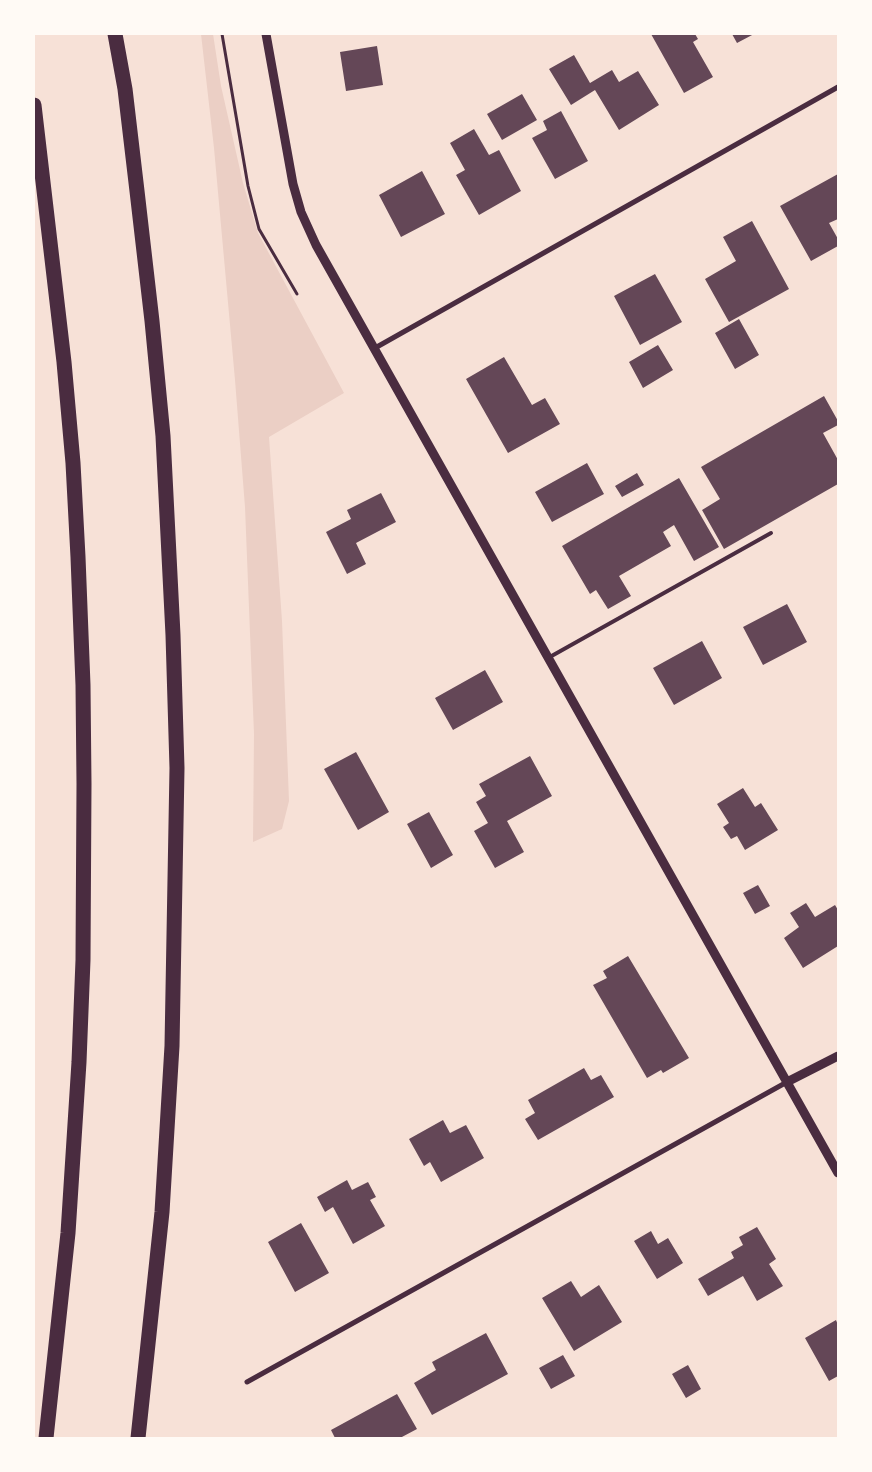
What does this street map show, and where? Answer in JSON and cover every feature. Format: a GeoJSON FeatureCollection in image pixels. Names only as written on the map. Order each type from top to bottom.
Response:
{"type":"FeatureCollection","features":[{"type":"Feature","properties":{"kind":"highway"},"geometry":{"type":"LineString","coordinates":[[116,34],[138,200],[163,436],[173,635],[177,768],[175,945],[171,1065],[162,1212],[138,1438]]}},
{"type":"Feature","properties":{"kind":"highway"},"geometry":{"type":"LineString","coordinates":[[34,105],[64,362],[72,463],[83,685],[84,774],[84,941],[79,1071],[68,1233],[46,1438]]}},
{"type":"Feature","properties":{"kind":"street"},"geometry":{"type":"LineString","coordinates":[[266,34],[293,184],[301,212],[316,245],[838,1173]]}},
{"type":"Feature","properties":{"kind":"street"},"geometry":{"type":"LineString","coordinates":[[375,348],[838,86]]}},
{"type":"Feature","properties":{"kind":"street"},"geometry":{"type":"LineString","coordinates":[[247,1382],[787,1082],[838,1056]]}},
{"type":"Feature","properties":{"kind":"lane"},"geometry":{"type":"LineString","coordinates":[[548,658],[771,533]]}},
{"type":"Feature","properties":{"kind":"path"},"geometry":{"type":"LineString","coordinates":[[222,34],[248,186],[259,229],[297,294]]}},
{"type":"Feature","properties":{"kind":"shaded area"},"geometry":{"type":"Polygon","coordinates":[[[201,34],[213,34],[221,86],[243,183],[258,233],[344,393],[269,437],[282,621],[289,801],[282,829],[253,842],[254,734],[245,507],[214,148],[201,34]]]}},
{"type":"Feature","properties":{"kind":"building"},"geometry":{"type":"Polygon","coordinates":[[[651,34],[695,34],[698,39],[693,42],[713,77],[684,93],[651,34]]]}},
{"type":"Feature","properties":{"kind":"building"},"geometry":{"type":"Polygon","coordinates":[[[732,34],[754,34],[737,43],[732,34]]]}},
{"type":"Feature","properties":{"kind":"building"},"geometry":{"type":"Polygon","coordinates":[[[377,46],[383,85],[346,91],[340,52],[377,46]]]}},
{"type":"Feature","properties":{"kind":"building"},"geometry":{"type":"Polygon","coordinates":[[[574,55],[590,83],[612,70],[619,82],[638,71],[659,105],[619,130],[595,90],[571,105],[549,69],[574,55]]]}},
{"type":"Feature","properties":{"kind":"building"},"geometry":{"type":"Polygon","coordinates":[[[522,94],[537,120],[502,140],[487,114],[522,94]]]}},
{"type":"Feature","properties":{"kind":"building"},"geometry":{"type":"Polygon","coordinates":[[[561,111],[588,161],[555,179],[532,138],[547,130],[543,121],[561,111]]]}},
{"type":"Feature","properties":{"kind":"building"},"geometry":{"type":"Polygon","coordinates":[[[474,129],[489,155],[499,150],[521,191],[479,215],[456,175],[465,170],[450,143],[474,129]]]}},
{"type":"Feature","properties":{"kind":"building"},"geometry":{"type":"Polygon","coordinates":[[[422,171],[445,214],[401,237],[379,195],[422,171]]]}},
{"type":"Feature","properties":{"kind":"building"},"geometry":{"type":"Polygon","coordinates":[[[838,174],[838,219],[829,223],[838,239],[838,246],[811,261],[780,206],[838,174]]]}},
{"type":"Feature","properties":{"kind":"building"},"geometry":{"type":"Polygon","coordinates":[[[752,221],[789,289],[729,322],[705,279],[736,261],[723,237],[752,221]]]}},
{"type":"Feature","properties":{"kind":"building"},"geometry":{"type":"Polygon","coordinates":[[[655,274],[682,322],[640,345],[614,296],[655,274]]]}},
{"type":"Feature","properties":{"kind":"building"},"geometry":{"type":"Polygon","coordinates":[[[739,319],[759,355],[735,369],[715,333],[739,319]]]}},
{"type":"Feature","properties":{"kind":"building"},"geometry":{"type":"Polygon","coordinates":[[[658,345],[673,370],[643,388],[629,362],[658,345]]]}},
{"type":"Feature","properties":{"kind":"building"},"geometry":{"type":"Polygon","coordinates":[[[504,357],[532,405],[545,398],[560,424],[508,453],[466,379],[504,357]]]}},
{"type":"Feature","properties":{"kind":"building"},"geometry":{"type":"Polygon","coordinates":[[[824,396],[838,421],[838,425],[823,433],[838,460],[838,484],[724,549],[702,510],[720,499],[701,467],[824,396]]]}},
{"type":"Feature","properties":{"kind":"building"},"geometry":{"type":"Polygon","coordinates":[[[587,463],[604,494],[552,522],[535,492],[587,463]]]}},
{"type":"Feature","properties":{"kind":"building"},"geometry":{"type":"Polygon","coordinates":[[[637,473],[644,485],[622,497],[615,486],[637,473]]]}},
{"type":"Feature","properties":{"kind":"building"},"geometry":{"type":"Polygon","coordinates":[[[679,478],[719,547],[694,561],[674,525],[663,532],[671,546],[619,576],[631,596],[608,609],[596,590],[590,594],[562,546],[679,478]]]}},
{"type":"Feature","properties":{"kind":"building"},"geometry":{"type":"Polygon","coordinates":[[[381,493],[396,522],[356,543],[366,564],[347,574],[326,532],[351,519],[347,510],[381,493]]]}},
{"type":"Feature","properties":{"kind":"building"},"geometry":{"type":"Polygon","coordinates":[[[787,604],[807,642],[763,665],[743,627],[787,604]]]}},
{"type":"Feature","properties":{"kind":"building"},"geometry":{"type":"Polygon","coordinates":[[[702,641],[722,678],[674,705],[653,668],[702,641]]]}},
{"type":"Feature","properties":{"kind":"building"},"geometry":{"type":"Polygon","coordinates":[[[485,670],[503,702],[453,730],[435,698],[485,670]]]}},
{"type":"Feature","properties":{"kind":"building"},"geometry":{"type":"Polygon","coordinates":[[[356,752],[389,812],[358,830],[324,769],[356,752]]]}},
{"type":"Feature","properties":{"kind":"building"},"geometry":{"type":"Polygon","coordinates":[[[530,756],[552,796],[507,821],[524,852],[495,868],[474,831],[488,823],[476,802],[486,796],[479,784],[530,756]]]}},
{"type":"Feature","properties":{"kind":"building"},"geometry":{"type":"Polygon","coordinates":[[[743,788],[755,807],[761,803],[778,830],[745,850],[737,836],[731,839],[723,827],[729,823],[717,804],[743,788]]]}},
{"type":"Feature","properties":{"kind":"building"},"geometry":{"type":"Polygon","coordinates":[[[429,812],[453,855],[431,868],[407,824],[429,812]]]}},
{"type":"Feature","properties":{"kind":"building"},"geometry":{"type":"Polygon","coordinates":[[[758,885],[770,906],[755,914],[743,893],[758,885]]]}},
{"type":"Feature","properties":{"kind":"building"},"geometry":{"type":"Polygon","coordinates":[[[806,903],[815,917],[835,905],[838,910],[838,946],[803,968],[784,938],[799,927],[790,913],[806,903]]]}},
{"type":"Feature","properties":{"kind":"building"},"geometry":{"type":"Polygon","coordinates":[[[628,956],[689,1058],[663,1073],[661,1070],[647,1078],[593,985],[607,978],[603,971],[628,956]]]}},
{"type":"Feature","properties":{"kind":"building"},"geometry":{"type":"Polygon","coordinates":[[[584,1068],[591,1080],[601,1075],[614,1097],[538,1140],[525,1119],[535,1113],[528,1100],[584,1068]]]}},
{"type":"Feature","properties":{"kind":"building"},"geometry":{"type":"Polygon","coordinates":[[[443,1120],[450,1133],[466,1125],[484,1158],[441,1182],[430,1162],[424,1166],[409,1139],[443,1120]]]}},
{"type":"Feature","properties":{"kind":"building"},"geometry":{"type":"Polygon","coordinates":[[[347,1180],[352,1190],[368,1182],[376,1197],[370,1200],[385,1226],[353,1244],[333,1207],[325,1212],[317,1197],[347,1180]]]}},
{"type":"Feature","properties":{"kind":"building"},"geometry":{"type":"Polygon","coordinates":[[[301,1223],[329,1273],[295,1292],[268,1242],[301,1223]]]}},
{"type":"Feature","properties":{"kind":"building"},"geometry":{"type":"Polygon","coordinates":[[[757,1227],[776,1259],[769,1264],[783,1286],[757,1301],[743,1276],[708,1296],[698,1279],[734,1258],[731,1252],[743,1245],[739,1237],[757,1227]]]}},
{"type":"Feature","properties":{"kind":"building"},"geometry":{"type":"Polygon","coordinates":[[[651,1231],[658,1244],[668,1238],[683,1263],[657,1279],[634,1241],[651,1231]]]}},
{"type":"Feature","properties":{"kind":"building"},"geometry":{"type":"Polygon","coordinates":[[[571,1281],[581,1297],[599,1285],[622,1322],[574,1351],[542,1298],[571,1281]]]}},
{"type":"Feature","properties":{"kind":"building"},"geometry":{"type":"Polygon","coordinates":[[[836,1320],[838,1325],[838,1376],[829,1381],[805,1338],[836,1320]]]}},
{"type":"Feature","properties":{"kind":"building"},"geometry":{"type":"Polygon","coordinates":[[[486,1333],[508,1374],[432,1415],[414,1383],[436,1370],[432,1362],[486,1333]]]}},
{"type":"Feature","properties":{"kind":"building"},"geometry":{"type":"Polygon","coordinates":[[[563,1355],[575,1376],[551,1389],[539,1368],[563,1355]]]}},
{"type":"Feature","properties":{"kind":"building"},"geometry":{"type":"Polygon","coordinates":[[[688,1365],[701,1389],[686,1398],[672,1374],[688,1365]]]}},
{"type":"Feature","properties":{"kind":"building"},"geometry":{"type":"Polygon","coordinates":[[[397,1394],[417,1429],[400,1438],[335,1438],[331,1430],[397,1394]]]}}]}
